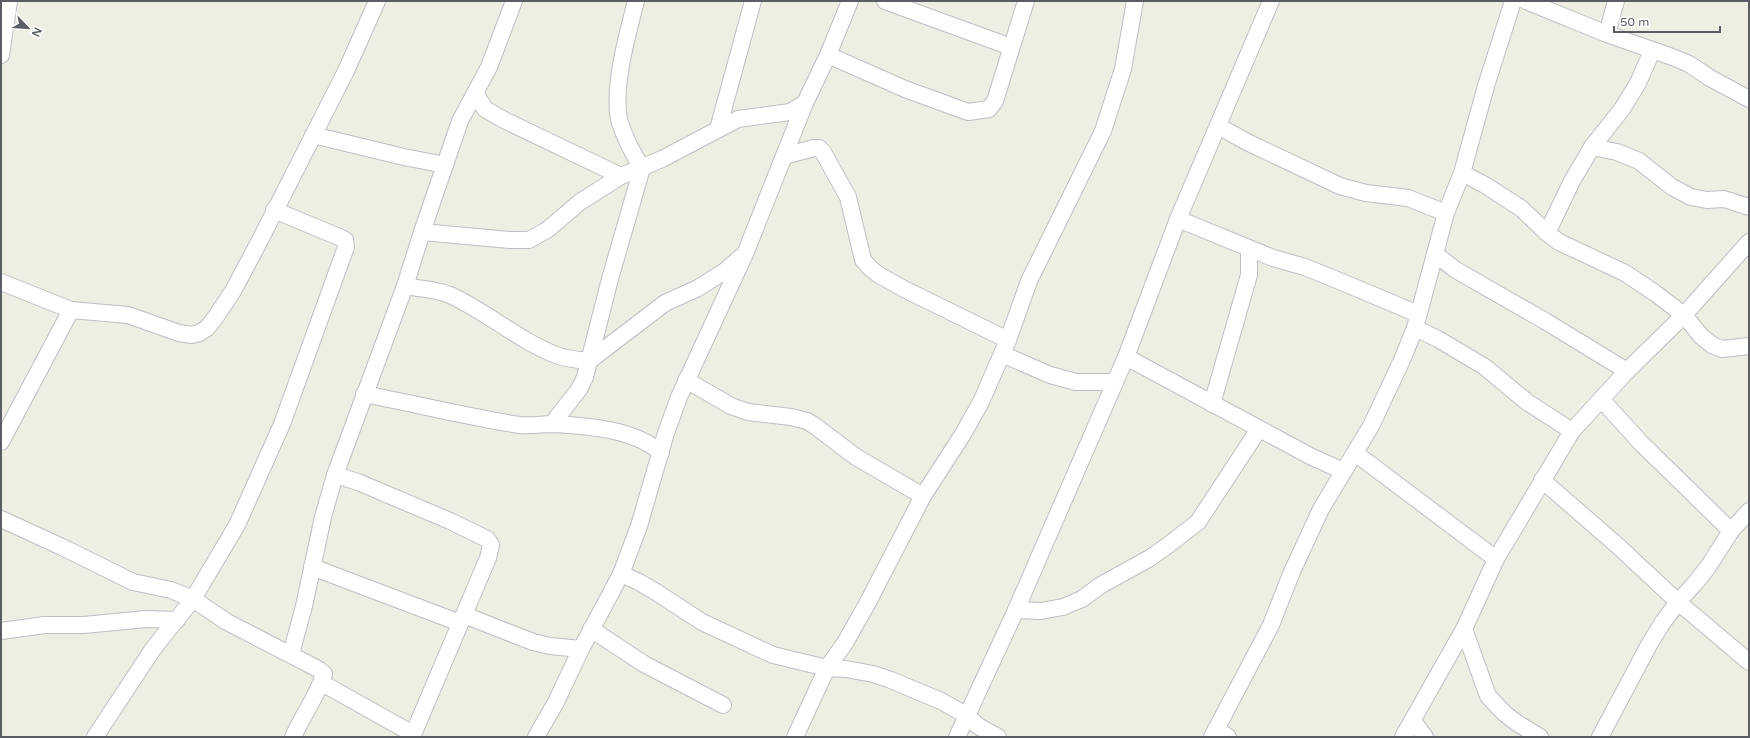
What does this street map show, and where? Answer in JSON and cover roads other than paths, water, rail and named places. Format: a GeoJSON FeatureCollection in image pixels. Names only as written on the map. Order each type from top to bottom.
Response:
{"type":"FeatureCollection","features":[{"type":"Feature","properties":{"kind":"street"},"geometry":{"type":"LineString","coordinates":[[1,55],[9,1]]}},
{"type":"Feature","properties":{"kind":"street"},"geometry":{"type":"LineString","coordinates":[[1,282],[71,310],[128,315],[179,333],[192,335],[199,334],[216,318],[258,244],[363,35],[377,1]]}},
{"type":"Feature","properties":{"kind":"street"},"geometry":{"type":"LineString","coordinates":[[291,654],[323,517],[335,475],[405,286],[460,121],[489,67],[514,1]]}},
{"type":"Feature","properties":{"kind":"street"},"geometry":{"type":"LineString","coordinates":[[552,424],[580,388],[589,361],[611,272],[642,168],[620,122],[617,101],[625,43],[636,1]]}},
{"type":"Feature","properties":{"kind":"street"},"geometry":{"type":"LineString","coordinates":[[718,129],[753,1]]}},
{"type":"Feature","properties":{"kind":"street"},"geometry":{"type":"LineString","coordinates":[[536,737],[556,702],[580,649],[621,574],[639,526],[673,413],[686,380],[745,254],[805,103],[828,55],[850,1]]}},
{"type":"Feature","properties":{"kind":"street"},"geometry":{"type":"LineString","coordinates":[[885,1],[1011,47]]}},
{"type":"Feature","properties":{"kind":"street"},"geometry":{"type":"LineString","coordinates":[[828,55],[905,89],[968,112],[980,112],[989,109],[995,101],[1026,1]]}},
{"type":"Feature","properties":{"kind":"street"},"geometry":{"type":"LineString","coordinates":[[795,737],[827,668],[845,643],[867,604],[923,496],[974,416],[1005,347],[1029,281],[1107,119],[1123,69],[1135,1]]}},
{"type":"Feature","properties":{"kind":"street"},"geometry":{"type":"LineString","coordinates":[[957,737],[1016,610],[1126,357],[1178,219],[1271,1]]}},
{"type":"Feature","properties":{"kind":"street"},"geometry":{"type":"LineString","coordinates":[[1219,734],[1271,625],[1291,574],[1321,510],[1371,426],[1388,393],[1416,321],[1446,213],[1462,174],[1486,86],[1513,1]]}},
{"type":"Feature","properties":{"kind":"street"},"geometry":{"type":"LineString","coordinates":[[1526,1],[1607,34],[1689,64],[1716,82],[1749,99]]}},
{"type":"Feature","properties":{"kind":"street"},"geometry":{"type":"LineString","coordinates":[[1607,34],[1616,1]]}},
{"type":"Feature","properties":{"kind":"street"},"geometry":{"type":"LineString","coordinates":[[1546,233],[1572,181],[1592,147],[1622,109],[1638,83],[1652,51]]}},
{"type":"Feature","properties":{"kind":"street"},"geometry":{"type":"LineString","coordinates":[[475,93],[485,109],[504,120],[621,176]]}},
{"type":"Feature","properties":{"kind":"street"},"geometry":{"type":"LineString","coordinates":[[422,232],[510,240],[529,240],[547,230],[580,202],[621,176],[662,159],[738,120],[790,112],[805,103]]}},
{"type":"Feature","properties":{"kind":"street"},"geometry":{"type":"LineString","coordinates":[[1218,126],[1249,143],[1340,186],[1366,193],[1408,198],[1446,213]]}},
{"type":"Feature","properties":{"kind":"street"},"geometry":{"type":"LineString","coordinates":[[313,135],[404,157],[445,165]]}},
{"type":"Feature","properties":{"kind":"street"},"geometry":{"type":"LineString","coordinates":[[1592,147],[1617,152],[1638,161],[1672,187],[1691,197],[1707,200],[1724,199],[1749,207]]}},
{"type":"Feature","properties":{"kind":"street"},"geometry":{"type":"LineString","coordinates":[[784,156],[814,148],[819,148],[823,152],[848,197],[863,260],[870,268],[1050,375],[1076,382],[1115,382]]}},
{"type":"Feature","properties":{"kind":"street"},"geometry":{"type":"LineString","coordinates":[[1462,174],[1485,185],[1522,209],[1546,233],[1559,242],[1625,273],[1656,293],[1684,315],[1701,336],[1712,345],[1722,349],[1749,346]]}},
{"type":"Feature","properties":{"kind":"street"},"geometry":{"type":"LineString","coordinates":[[95,737],[143,664],[193,599],[237,524],[282,424],[346,247],[345,240],[274,210]]}},
{"type":"Feature","properties":{"kind":"street"},"geometry":{"type":"LineString","coordinates":[[1178,219],[1249,249],[1311,270],[1416,321],[1438,339],[1485,367],[1527,402],[1572,432]]}},
{"type":"Feature","properties":{"kind":"street"},"geometry":{"type":"LineString","coordinates":[[1403,737],[1464,629],[1496,559],[1572,432],[1627,371],[1684,315],[1749,242]]}},
{"type":"Feature","properties":{"kind":"street"},"geometry":{"type":"LineString","coordinates":[[1212,404],[1248,275],[1249,249]]}},
{"type":"Feature","properties":{"kind":"street"},"geometry":{"type":"LineString","coordinates":[[405,286],[448,294],[465,302],[536,345],[556,355],[571,359],[589,361],[665,303],[705,284],[725,271],[745,254]]}},
{"type":"Feature","properties":{"kind":"street"},"geometry":{"type":"LineString","coordinates":[[1434,254],[1456,270],[1546,321],[1627,371]]}},
{"type":"Feature","properties":{"kind":"street"},"geometry":{"type":"LineString","coordinates":[[2,436],[71,310]]}},
{"type":"Feature","properties":{"kind":"street"},"geometry":{"type":"LineString","coordinates":[[1126,357],[1310,456],[1343,471]]}},
{"type":"Feature","properties":{"kind":"street"},"geometry":{"type":"LineString","coordinates":[[686,380],[731,406],[748,412],[768,416],[791,417],[807,421],[856,457],[923,496]]}},
{"type":"Feature","properties":{"kind":"street"},"geometry":{"type":"LineString","coordinates":[[364,394],[441,411],[522,425],[536,426],[552,424],[595,427],[638,438],[651,444],[661,453]]}},
{"type":"Feature","properties":{"kind":"street"},"geometry":{"type":"LineString","coordinates":[[1601,399],[1641,443],[1731,531]]}},
{"type":"Feature","properties":{"kind":"street"},"geometry":{"type":"LineString","coordinates":[[1016,610],[1041,611],[1063,608],[1150,558],[1167,546],[1198,522],[1259,429]]}},
{"type":"Feature","properties":{"kind":"street"},"geometry":{"type":"LineString","coordinates":[[1355,452],[1496,559]]}},
{"type":"Feature","properties":{"kind":"street"},"geometry":{"type":"LineString","coordinates":[[322,683],[413,736],[488,558],[491,545],[487,539],[380,491],[335,475]]}},
{"type":"Feature","properties":{"kind":"street"},"geometry":{"type":"LineString","coordinates":[[1542,480],[1618,546],[1678,602],[1749,662]]}},
{"type":"Feature","properties":{"kind":"street"},"geometry":{"type":"LineString","coordinates":[[1600,737],[1650,643],[1678,602],[1698,581],[1731,531],[1749,510]]}},
{"type":"Feature","properties":{"kind":"street"},"geometry":{"type":"LineString","coordinates":[[1,519],[55,543],[133,582],[171,590],[193,599],[227,622],[318,669],[324,674],[322,683],[301,719],[293,737]]}},
{"type":"Feature","properties":{"kind":"street"},"geometry":{"type":"LineString","coordinates":[[312,567],[532,642],[550,646],[580,649]]}},
{"type":"Feature","properties":{"kind":"street"},"geometry":{"type":"LineString","coordinates":[[621,574],[639,582],[684,612],[722,632],[773,655],[827,668],[873,674],[941,701],[966,715],[978,726],[998,737]]}},
{"type":"Feature","properties":{"kind":"street"},"geometry":{"type":"LineString","coordinates":[[1,631],[45,625],[84,625],[146,619],[177,620]]}},
{"type":"Feature","properties":{"kind":"street"},"geometry":{"type":"LineString","coordinates":[[591,629],[644,664],[723,704]]}},
{"type":"Feature","properties":{"kind":"street"},"geometry":{"type":"LineString","coordinates":[[1464,629],[1488,696],[1517,723],[1540,737]]}},
{"type":"Feature","properties":{"kind":"street"},"geometry":{"type":"LineString","coordinates":[[1412,721],[1425,737]]}}]}
